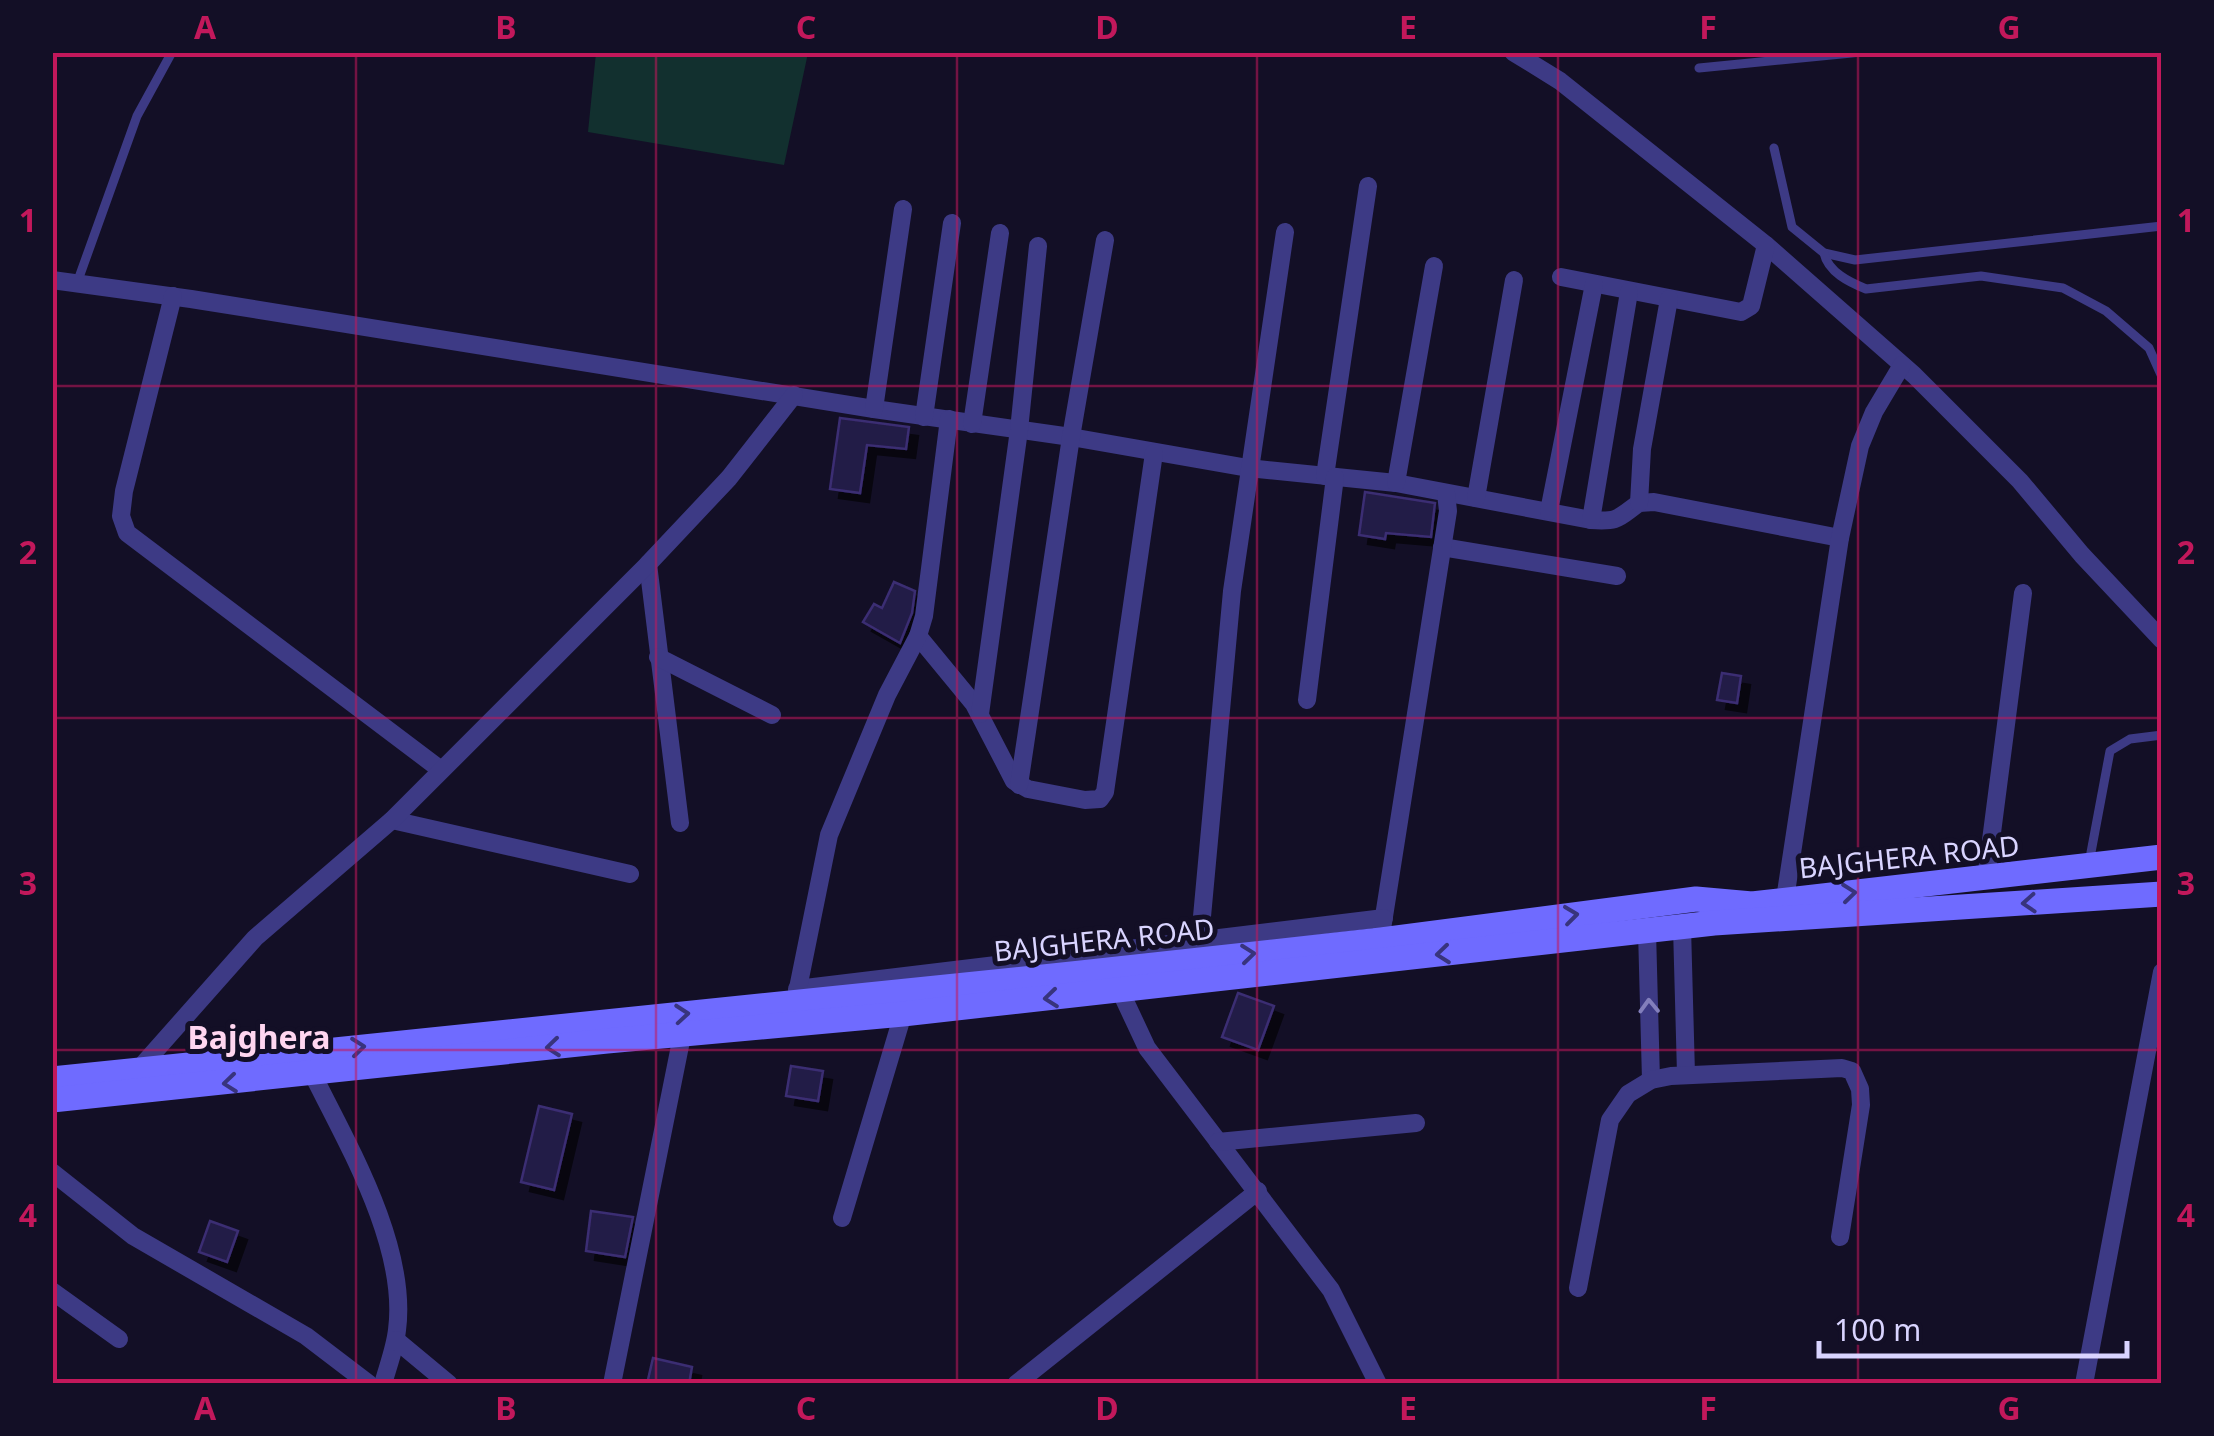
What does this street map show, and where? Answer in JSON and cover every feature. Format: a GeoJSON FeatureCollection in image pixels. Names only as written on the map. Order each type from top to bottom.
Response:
{"type":"FeatureCollection","features":[{"type":"Feature","properties":{"kind":"main road","name":"BAJGHERA ROAD"},"geometry":{"type":"LineString","coordinates":[[52,1100],[902,1014],[1115,980],[1199,949],[1696,900],[1752,904],[2162,857]]}},
{"type":"Feature","properties":{"kind":"main road"},"geometry":{"type":"LineString","coordinates":[[2085,899],[2088,866]]}},
{"type":"Feature","properties":{"kind":"main road","name":"BAJGHERA ROAD"},"geometry":{"type":"LineString","coordinates":[[52,1079],[796,996],[1115,980],[1714,923],[2162,894]]}},
{"type":"Feature","properties":{"kind":"street"},"geometry":{"type":"LineString","coordinates":[[1513,52],[1560,80],[1766,245],[1902,365],[2020,481],[2082,555],[2162,640]]}},
{"type":"Feature","properties":{"kind":"street"},"geometry":{"type":"LineString","coordinates":[[1306,700],[1368,186]]}},
{"type":"Feature","properties":{"kind":"street"},"geometry":{"type":"LineString","coordinates":[[874,410],[903,209]]}},
{"type":"Feature","properties":{"kind":"street"},"geometry":{"type":"LineString","coordinates":[[924,416],[952,223]]}},
{"type":"Feature","properties":{"kind":"street"},"geometry":{"type":"LineString","coordinates":[[949,420],[932,576],[918,636],[887,694],[830,835],[796,996],[1199,949],[1228,627],[1284,232]]}},
{"type":"Feature","properties":{"kind":"street"},"geometry":{"type":"LineString","coordinates":[[972,424],[1000,233]]}},
{"type":"Feature","properties":{"kind":"street"},"geometry":{"type":"LineString","coordinates":[[1019,785],[1105,240]]}},
{"type":"Feature","properties":{"kind":"street"},"geometry":{"type":"LineString","coordinates":[[1560,277],[1741,312],[1749,310],[1766,245]]}},
{"type":"Feature","properties":{"kind":"street"},"geometry":{"type":"LineString","coordinates":[[980,714],[1038,246]]}},
{"type":"Feature","properties":{"kind":"street"},"geometry":{"type":"LineString","coordinates":[[1396,484],[1434,266]]}},
{"type":"Feature","properties":{"kind":"street"},"geometry":{"type":"LineString","coordinates":[[52,280],[173,296],[874,410],[1071,437],[1248,468],[1396,484],[1591,520],[1617,520],[1639,503],[1654,502],[1840,538]]}},
{"type":"Feature","properties":{"kind":"street"},"geometry":{"type":"LineString","coordinates":[[1476,498],[1514,280]]}},
{"type":"Feature","properties":{"kind":"street"},"geometry":{"type":"LineString","coordinates":[[1549,511],[1594,284]]}},
{"type":"Feature","properties":{"kind":"street"},"geometry":{"type":"LineString","coordinates":[[1591,520],[1629,292]]}},
{"type":"Feature","properties":{"kind":"street"},"geometry":{"type":"LineString","coordinates":[[173,296],[124,491],[121,516],[126,533],[441,770]]}},
{"type":"Feature","properties":{"kind":"street"},"geometry":{"type":"LineString","coordinates":[[1639,503],[1642,450],[1669,299]]}},
{"type":"Feature","properties":{"kind":"street"},"geometry":{"type":"LineString","coordinates":[[1784,899],[1840,538],[1866,429],[1902,365]]}},
{"type":"Feature","properties":{"kind":"street"},"geometry":{"type":"LineString","coordinates":[[139,1069],[255,938],[392,820],[648,564],[729,478],[794,395]]}},
{"type":"Feature","properties":{"kind":"street"},"geometry":{"type":"LineString","coordinates":[[918,636],[980,714],[1019,785],[1094,801],[1105,792],[1154,453]]}},
{"type":"Feature","properties":{"kind":"street"},"geometry":{"type":"LineString","coordinates":[[1382,929],[1448,511],[1446,493]]}},
{"type":"Feature","properties":{"kind":"street"},"geometry":{"type":"LineString","coordinates":[[1442,547],[1617,576]]}},
{"type":"Feature","properties":{"kind":"street"},"geometry":{"type":"LineString","coordinates":[[648,564],[680,824]]}},
{"type":"Feature","properties":{"kind":"street"},"geometry":{"type":"LineString","coordinates":[[1986,879],[2023,592]]}},
{"type":"Feature","properties":{"kind":"street"},"geometry":{"type":"LineString","coordinates":[[658,657],[772,715]]}},
{"type":"Feature","properties":{"kind":"street"},"geometry":{"type":"LineString","coordinates":[[392,820],[630,874]]}},
{"type":"Feature","properties":{"kind":"street"},"geometry":{"type":"LineString","coordinates":[[1682,927],[1686,1074]]}},
{"type":"Feature","properties":{"kind":"street"},"geometry":{"type":"LineString","coordinates":[[1647,931],[1651,1080]]}},
{"type":"Feature","properties":{"kind":"street"},"geometry":{"type":"LineString","coordinates":[[2084,1384],[2162,972]]}},
{"type":"Feature","properties":{"kind":"street"},"geometry":{"type":"LineString","coordinates":[[1115,980],[1147,1048],[1331,1290],[1378,1384]]}},
{"type":"Feature","properties":{"kind":"street"},"geometry":{"type":"LineString","coordinates":[[842,1218],[902,1014]]}},
{"type":"Feature","properties":{"kind":"street"},"geometry":{"type":"LineString","coordinates":[[612,1384],[682,1036]]}},
{"type":"Feature","properties":{"kind":"street"},"geometry":{"type":"LineString","coordinates":[[1578,1288],[1610,1120],[1628,1094],[1651,1080],[1686,1074],[1842,1068],[1852,1071],[1860,1089],[1861,1105],[1840,1237]]}},
{"type":"Feature","properties":{"kind":"street"},"geometry":{"type":"LineString","coordinates":[[312,1074],[346,1142],[386,1242],[395,1276],[396,1340],[383,1384]]}},
{"type":"Feature","properties":{"kind":"street"},"geometry":{"type":"LineString","coordinates":[[1218,1142],[1416,1122]]}},
{"type":"Feature","properties":{"kind":"street"},"geometry":{"type":"LineString","coordinates":[[52,1172],[133,1236],[306,1336],[368,1384]]}},
{"type":"Feature","properties":{"kind":"street"},"geometry":{"type":"LineString","coordinates":[[1016,1384],[1258,1191]]}},
{"type":"Feature","properties":{"kind":"street"},"geometry":{"type":"LineString","coordinates":[[52,1291],[120,1340]]}},
{"type":"Feature","properties":{"kind":"street"},"geometry":{"type":"LineString","coordinates":[[396,1340],[449,1384]]}},
{"type":"Feature","properties":{"kind":"lane"},"geometry":{"type":"LineString","coordinates":[[77,283],[137,116],[172,52]]}},
{"type":"Feature","properties":{"kind":"lane"},"geometry":{"type":"LineString","coordinates":[[1699,68],[1862,52]]}},
{"type":"Feature","properties":{"kind":"lane"},"geometry":{"type":"LineString","coordinates":[[1774,148],[1792,227],[1824,253],[1855,260],[2162,226]]}},
{"type":"Feature","properties":{"kind":"lane"},"geometry":{"type":"LineString","coordinates":[[1824,253],[1826,264],[1866,290],[1980,276],[2063,288],[2106,311],[2149,348],[2162,378]]}},
{"type":"Feature","properties":{"kind":"lane"},"geometry":{"type":"LineString","coordinates":[[2088,866],[2110,750],[2130,739],[2162,736]]}},
{"type":"Feature","properties":{"kind":"green space"},"geometry":{"type":"Polygon","coordinates":[[[596,53],[808,53],[784,165],[588,132],[596,53]]]}},
{"type":"Feature","properties":{"kind":"building"},"geometry":{"type":"Polygon","coordinates":[[[840,418],[909,427],[906,449],[867,445],[860,493],[830,489],[840,418]]]}},
{"type":"Feature","properties":{"kind":"building"},"geometry":{"type":"Polygon","coordinates":[[[1365,492],[1435,503],[1431,537],[1386,533],[1385,539],[1359,535],[1365,492]]]}},
{"type":"Feature","properties":{"kind":"building"},"geometry":{"type":"Polygon","coordinates":[[[894,582],[915,591],[912,613],[900,643],[863,622],[874,604],[882,608],[894,582]]]}},
{"type":"Feature","properties":{"kind":"building"},"geometry":{"type":"Polygon","coordinates":[[[1722,673],[1741,676],[1737,703],[1717,700],[1722,673]]]}},
{"type":"Feature","properties":{"kind":"building"},"geometry":{"type":"Polygon","coordinates":[[[1238,993],[1274,1006],[1258,1050],[1222,1037],[1238,993]]]}},
{"type":"Feature","properties":{"kind":"building"},"geometry":{"type":"Polygon","coordinates":[[[791,1066],[823,1071],[818,1101],[786,1096],[791,1066]]]}},
{"type":"Feature","properties":{"kind":"building"},"geometry":{"type":"Polygon","coordinates":[[[539,1106],[572,1114],[554,1190],[521,1182],[539,1106]]]}},
{"type":"Feature","properties":{"kind":"building"},"geometry":{"type":"Polygon","coordinates":[[[591,1211],[633,1217],[625,1257],[586,1251],[591,1211]]]}},
{"type":"Feature","properties":{"kind":"building"},"geometry":{"type":"Polygon","coordinates":[[[210,1221],[238,1231],[227,1262],[199,1252],[210,1221]]]}},
{"type":"Feature","properties":{"kind":"building"},"geometry":{"type":"Polygon","coordinates":[[[653,1358],[692,1367],[689,1384],[647,1384],[653,1358]]]}},
{"type":"Feature","properties":{"kind":"district","name":"Bajghera"},"geometry":{"type":"Point","coordinates":[259,1036]}}]}
